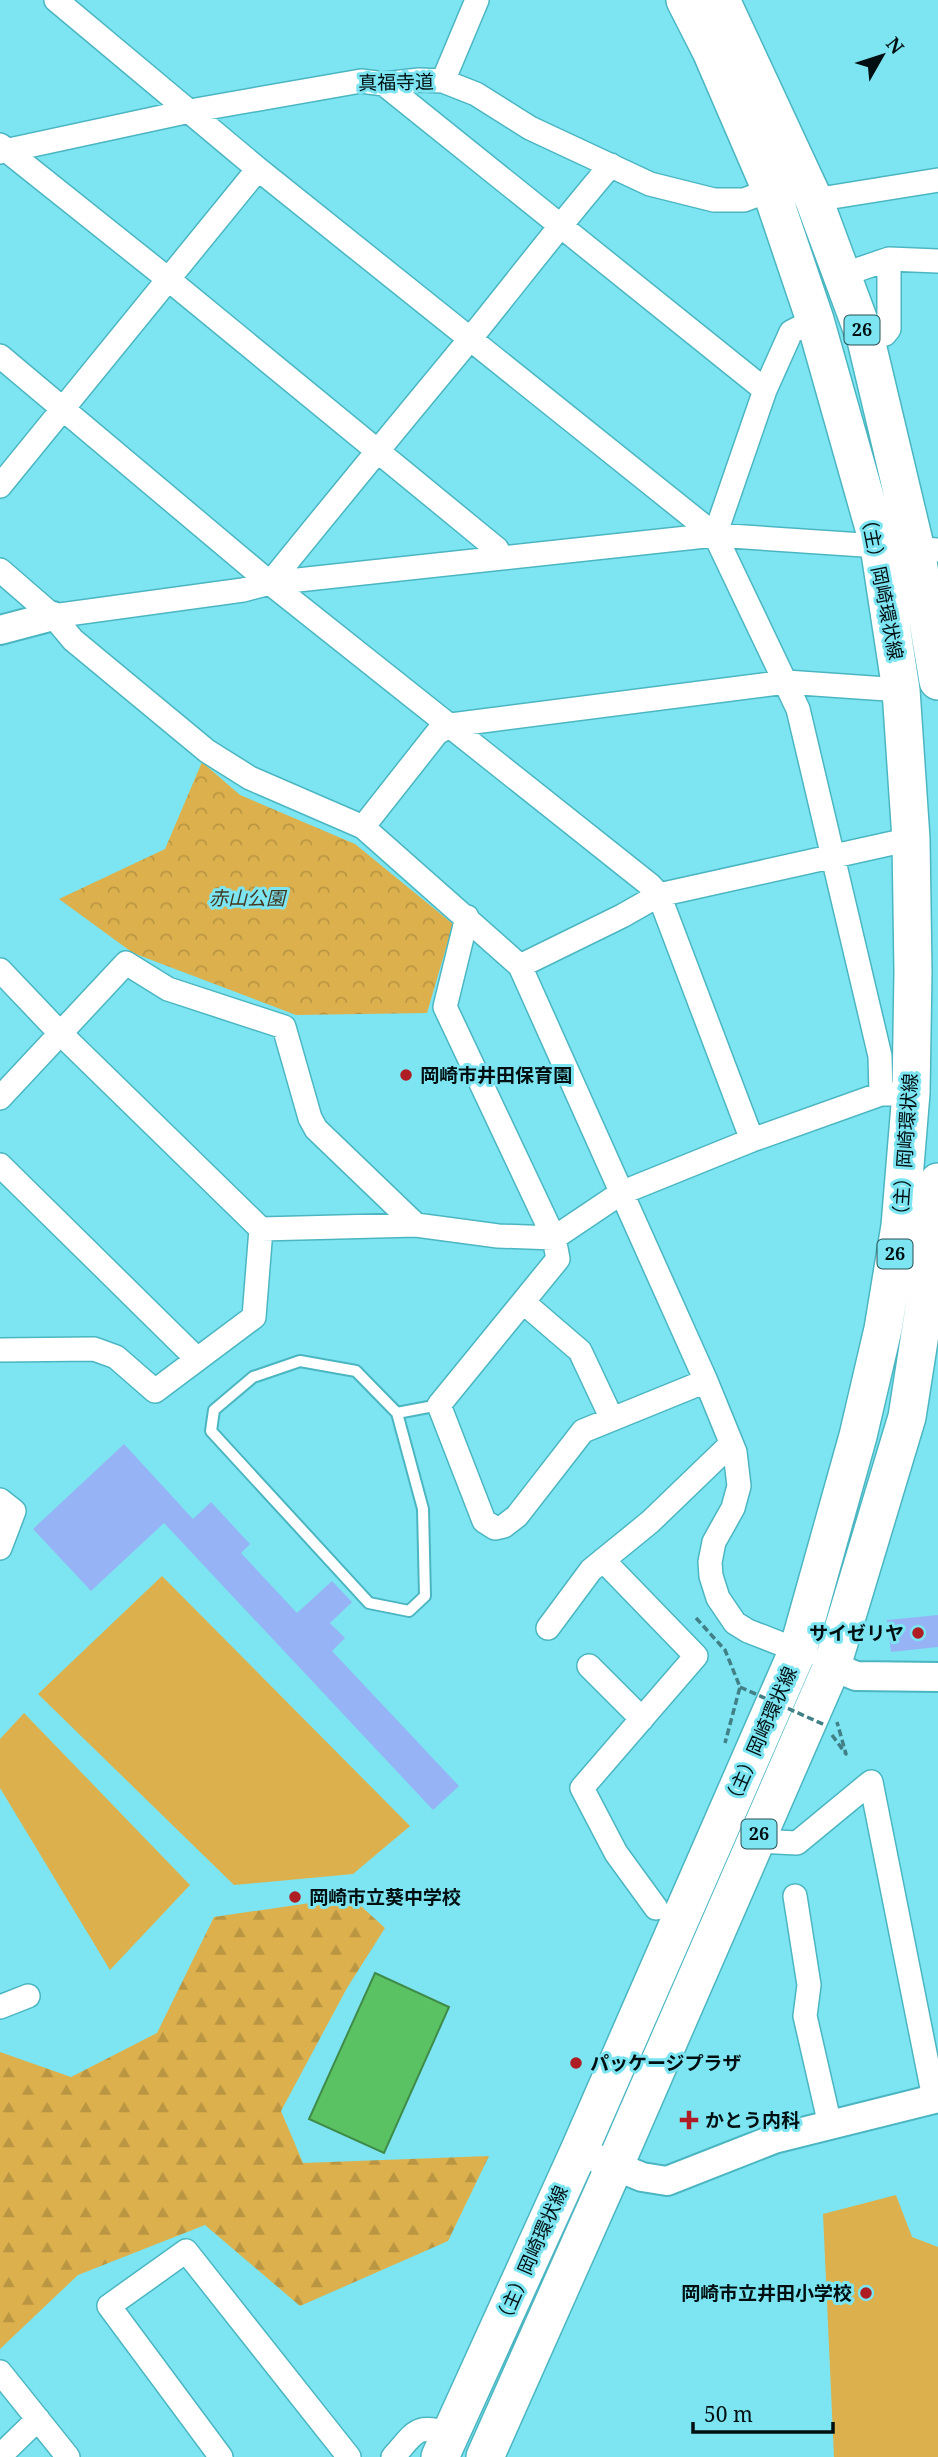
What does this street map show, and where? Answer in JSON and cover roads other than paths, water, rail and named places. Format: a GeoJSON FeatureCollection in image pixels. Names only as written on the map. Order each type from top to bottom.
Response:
{"type":"FeatureCollection","features":[{"type":"Feature","properties":{"kind":"main road","name":"（主）岡崎環状線"},"geometry":{"type":"LineString","coordinates":[[446,2445],[579,2151],[798,1650],[858,1436],[883,1329],[900,1226],[896,1094],[913,972],[911,839],[901,690],[879,546],[815,320],[771,190],[711,51],[685,0]]}},
{"type":"Feature","properties":{"kind":"main road","name":"（主）岡崎環状線"},"geometry":{"type":"LineString","coordinates":[[721,0],[814,200],[866,340],[927,550],[938,681]]}},
{"type":"Feature","properties":{"kind":"main road","name":"（主）岡崎環状線"},"geometry":{"type":"LineString","coordinates":[[485,2457],[832,1666],[906,1418],[933,1295],[938,1182]]}},
{"type":"Feature","properties":{"kind":"street"},"geometry":{"type":"LineString","coordinates":[[0,970],[60,1033],[261,1228],[416,1225],[498,1236],[554,1238],[621,1194],[752,1140],[896,1094],[880,1056],[798,709],[715,535],[258,169],[56,0]]}},
{"type":"Feature","properties":{"kind":"street"},"geometry":{"type":"LineString","coordinates":[[443,81],[477,0]]}},
{"type":"Feature","properties":{"kind":"street","name":"真福寺道"},"geometry":{"type":"LineString","coordinates":[[2,149],[361,80],[384,84],[419,80],[443,81],[476,94],[530,128],[650,184],[714,200],[744,200],[771,190]]}},
{"type":"Feature","properties":{"kind":"street"},"geometry":{"type":"LineString","coordinates":[[384,84],[765,390]]}},
{"type":"Feature","properties":{"kind":"street"},"geometry":{"type":"LineString","coordinates":[[2,149],[168,279],[498,549],[500,558]]}},
{"type":"Feature","properties":{"kind":"street"},"geometry":{"type":"LineString","coordinates":[[270,583],[471,338],[558,226],[611,165]]}},
{"type":"Feature","properties":{"kind":"street"},"geometry":{"type":"LineString","coordinates":[[0,486],[258,169]]}},
{"type":"Feature","properties":{"kind":"street"},"geometry":{"type":"LineString","coordinates":[[814,200],[938,180]]}},
{"type":"Feature","properties":{"kind":"street"},"geometry":{"type":"LineString","coordinates":[[866,340],[885,334],[889,329],[889,259]]}},
{"type":"Feature","properties":{"kind":"street"},"geometry":{"type":"LineString","coordinates":[[842,275],[889,259],[938,261]]}},
{"type":"Feature","properties":{"kind":"street"},"geometry":{"type":"LineString","coordinates":[[715,535],[765,390],[791,332],[815,320]]}},
{"type":"Feature","properties":{"kind":"street"},"geometry":{"type":"LineString","coordinates":[[0,356],[270,583],[650,885],[659,895],[752,1140]]}},
{"type":"Feature","properties":{"kind":"street"},"geometry":{"type":"LineString","coordinates":[[0,630],[53,617],[243,590],[270,583],[715,535],[927,550]]}},
{"type":"Feature","properties":{"kind":"street"},"geometry":{"type":"LineString","coordinates":[[0,570],[53,617],[72,640],[207,751],[250,778],[363,827],[520,965],[732,1444],[739,1486],[733,1508],[714,1542],[710,1562],[718,1598],[735,1623],[856,1676],[938,1676]]}},
{"type":"Feature","properties":{"kind":"street"},"geometry":{"type":"LineString","coordinates":[[363,827],[437,733],[451,725],[786,682],[901,690]]}},
{"type":"Feature","properties":{"kind":"street"},"geometry":{"type":"LineString","coordinates":[[520,965],[622,916],[659,895],[911,839]]}},
{"type":"Feature","properties":{"kind":"street"},"geometry":{"type":"LineString","coordinates":[[467,917],[445,1007],[554,1238],[558,1259],[439,1405],[484,1521],[495,1528],[504,1526],[517,1516],[583,1431],[706,1381]]}},
{"type":"Feature","properties":{"kind":"street"},"geometry":{"type":"LineString","coordinates":[[0,1098],[126,963],[169,989],[284,1027],[310,1118],[316,1129],[416,1225]]}},
{"type":"Feature","properties":{"kind":"street"},"geometry":{"type":"LineString","coordinates":[[0,1165],[196,1358]]}},
{"type":"Feature","properties":{"kind":"street"},"geometry":{"type":"LineString","coordinates":[[0,1350],[94,1349],[116,1357],[155,1391],[254,1317],[261,1228]]}},
{"type":"Feature","properties":{"kind":"street"},"geometry":{"type":"LineString","coordinates":[[523,1302],[580,1351],[612,1419]]}},
{"type":"Feature","properties":{"kind":"street"},"geometry":{"type":"LineString","coordinates":[[548,1628],[591,1570],[650,1522],[732,1444]]}},
{"type":"Feature","properties":{"kind":"street"},"geometry":{"type":"LineString","coordinates":[[0,1500],[14,1511],[0,1548]]}},
{"type":"Feature","properties":{"kind":"street"},"geometry":{"type":"LineString","coordinates":[[603,1560],[696,1656],[582,1787],[616,1853],[656,1908]]}},
{"type":"Feature","properties":{"kind":"street"},"geometry":{"type":"LineString","coordinates":[[589,1666],[642,1719]]}},
{"type":"Feature","properties":{"kind":"street"},"geometry":{"type":"LineString","coordinates":[[579,2151],[642,2177],[667,2181],[774,2139],[936,2098],[870,1782],[797,1843],[756,1841]]}},
{"type":"Feature","properties":{"kind":"street"},"geometry":{"type":"LineString","coordinates":[[795,1896],[809,1984],[805,2016],[830,2125]]}},
{"type":"Feature","properties":{"kind":"street"},"geometry":{"type":"LineString","coordinates":[[0,2007],[28,1996]]}},
{"type":"Feature","properties":{"kind":"street"},"geometry":{"type":"LineString","coordinates":[[221,2457],[109,2306],[186,2251],[349,2457]]}},
{"type":"Feature","properties":{"kind":"street"},"geometry":{"type":"LineString","coordinates":[[0,2372],[68,2457]]}},
{"type":"Feature","properties":{"kind":"street"},"geometry":{"type":"LineString","coordinates":[[0,2456],[38,2419]]}},
{"type":"Feature","properties":{"kind":"street"},"geometry":{"type":"LineString","coordinates":[[393,2457],[418,2430],[430,2428],[446,2445]]}},
{"type":"Feature","properties":{"kind":"lane"},"geometry":{"type":"LineString","coordinates":[[300,1361],[356,1371],[397,1413],[423,1509],[425,1597],[409,1611],[369,1603],[211,1431],[214,1409],[253,1377],[300,1361]]}},
{"type":"Feature","properties":{"kind":"lane"},"geometry":{"type":"LineString","coordinates":[[397,1413],[439,1405]]}},
{"type":"Feature","properties":{"kind":"place","name":"岡崎市井田保育園"},"geometry":{"type":"Point","coordinates":[406,1075]}},
{"type":"Feature","properties":{"kind":"place","name":"サイゼリヤ"},"geometry":{"type":"Point","coordinates":[918,1633]}},
{"type":"Feature","properties":{"kind":"place","name":"岡崎市立葵中学校"},"geometry":{"type":"Point","coordinates":[295,1897]}},
{"type":"Feature","properties":{"kind":"place","name":"パッケージプラザ"},"geometry":{"type":"Point","coordinates":[576,2063]}},
{"type":"Feature","properties":{"kind":"place","name":"かとう内科"},"geometry":{"type":"Point","coordinates":[689,2120]}},
{"type":"Feature","properties":{"kind":"place","name":"岡崎市立井田小学校"},"geometry":{"type":"Point","coordinates":[866,2293]}},
{"type":"Feature","properties":{"kind":"park label","name":"赤山公園"},"geometry":{"type":"Point","coordinates":[247,898]}}]}
